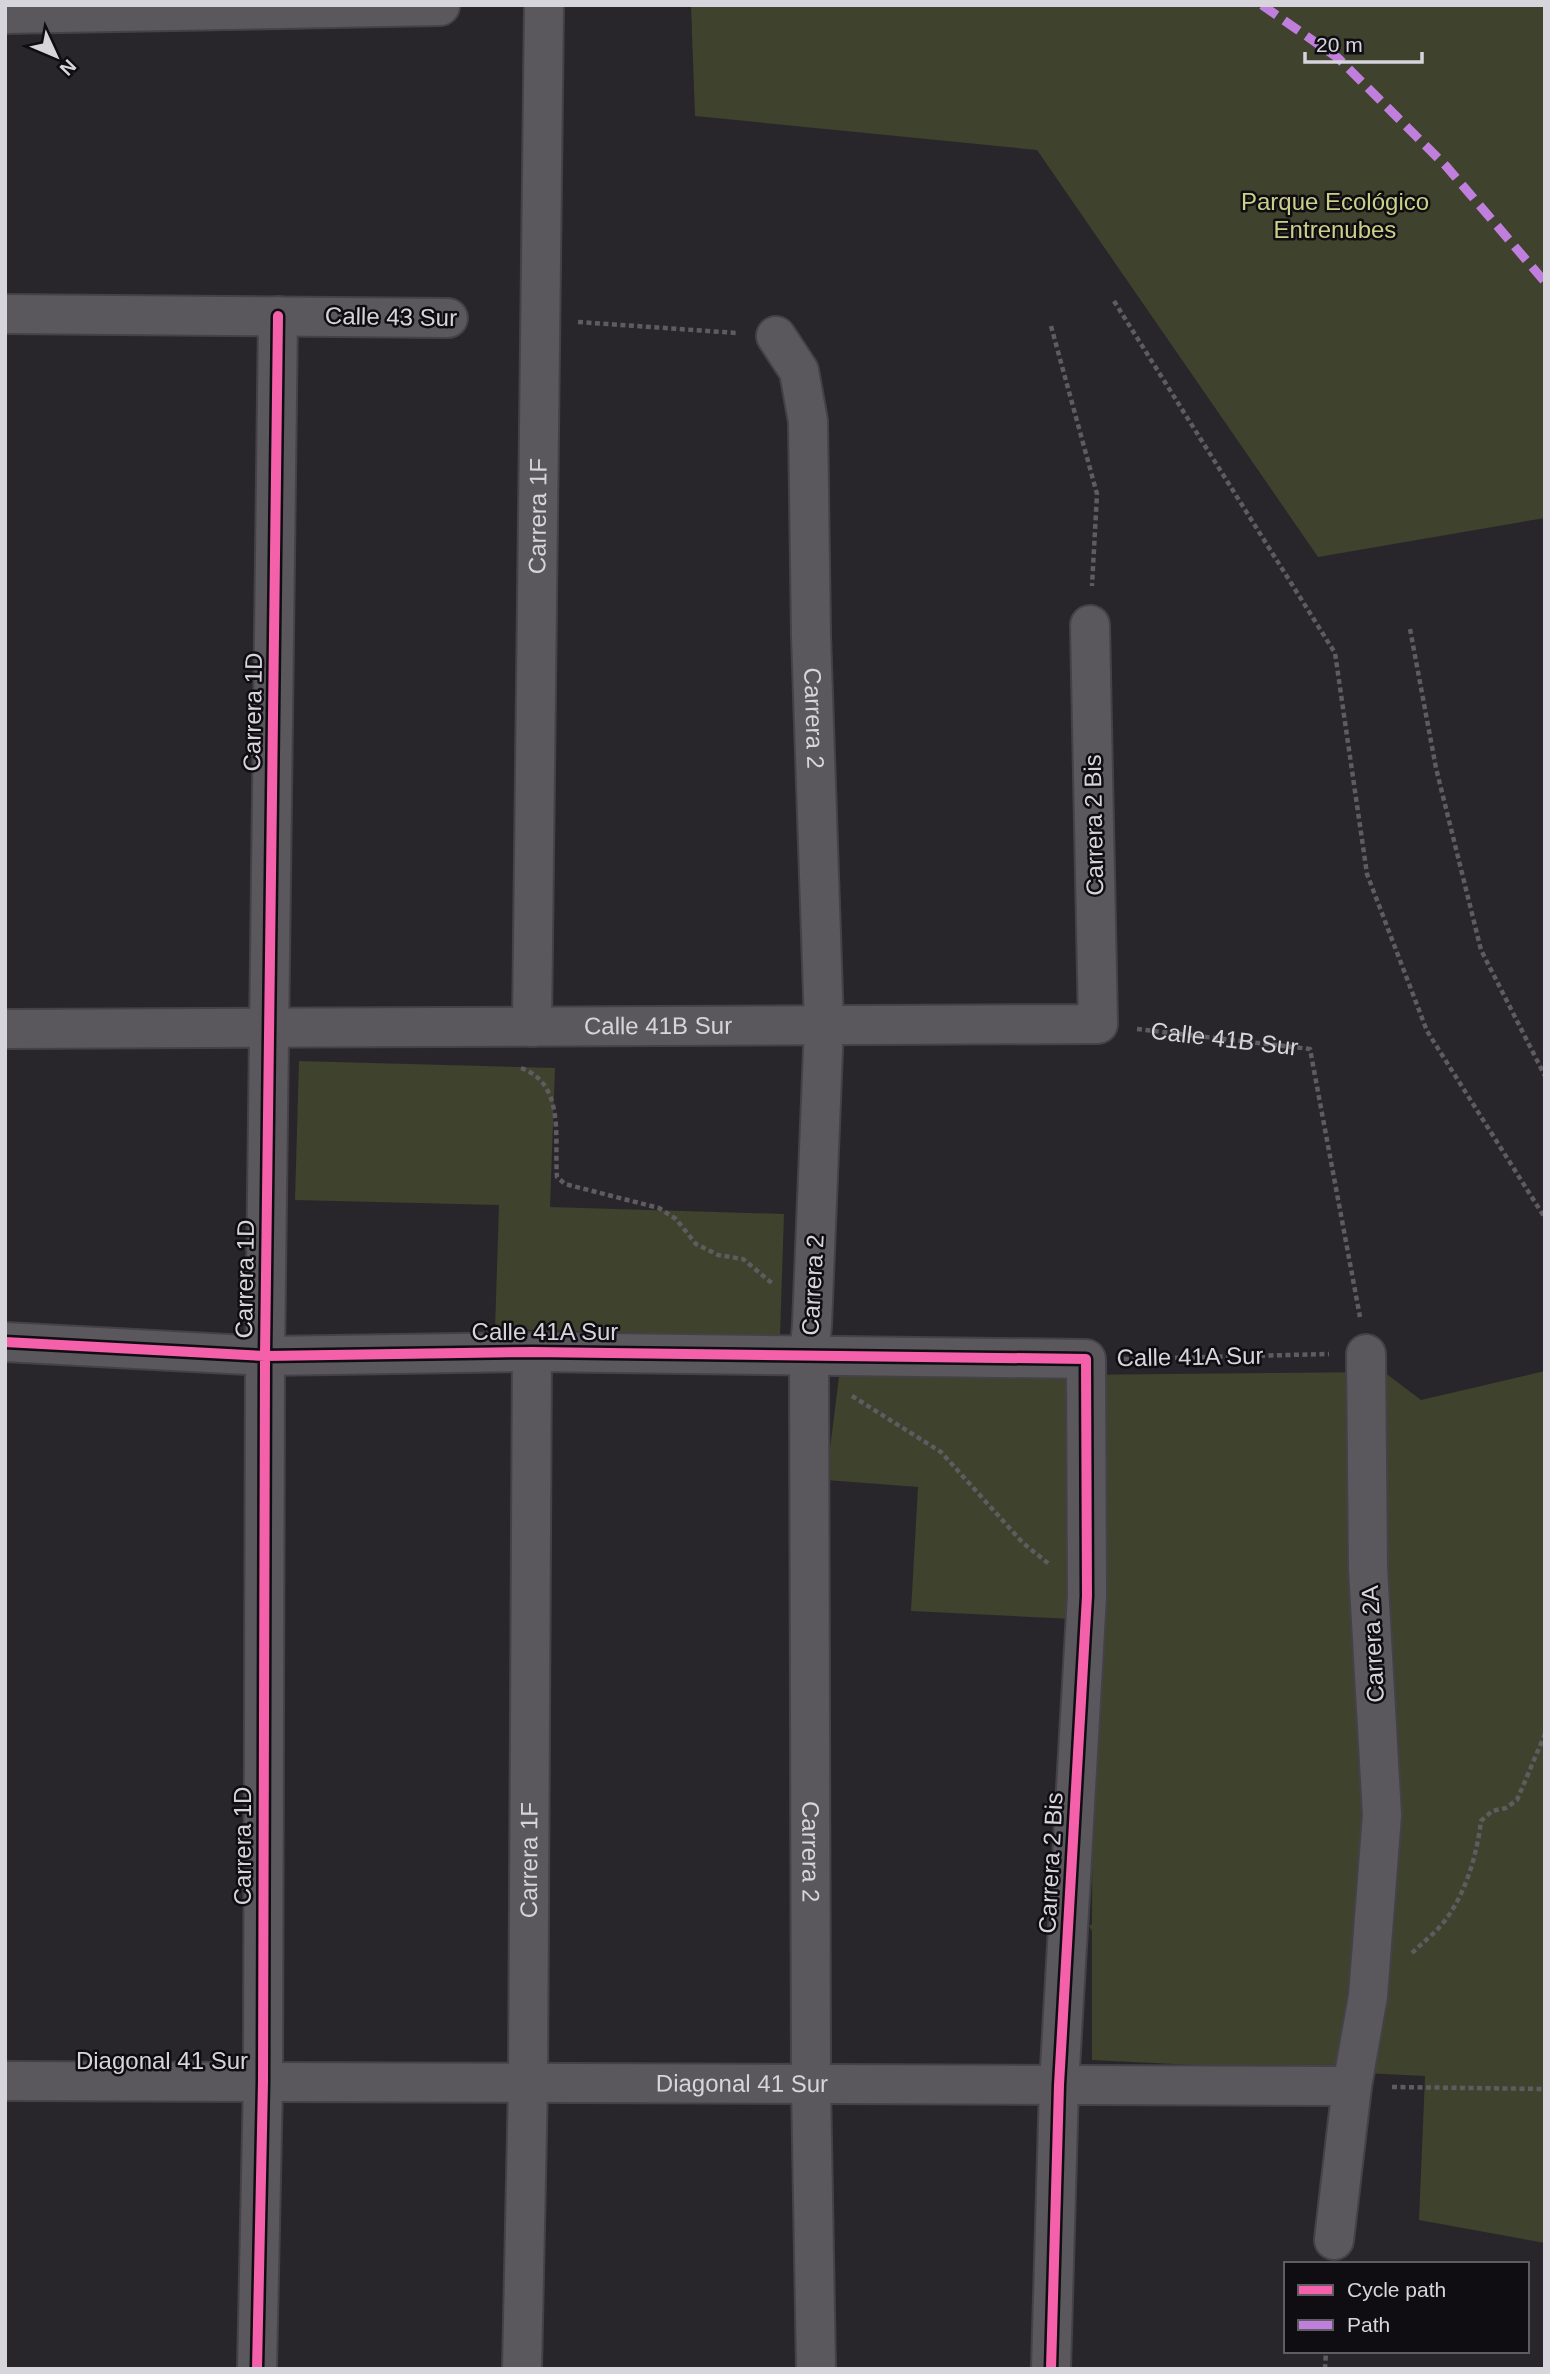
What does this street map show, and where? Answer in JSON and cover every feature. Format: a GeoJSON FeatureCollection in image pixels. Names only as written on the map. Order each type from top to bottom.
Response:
{"type":"FeatureCollection","features":[{"type":"Feature","properties":{"kind":"street","name":"Carrera 1F"},"geometry":{"type":"LineString","coordinates":[[532,1027],[544,5]]}},
{"type":"Feature","properties":{"kind":"street"},"geometry":{"type":"LineString","coordinates":[[5,14],[440,6]]}},
{"type":"Feature","properties":{"kind":"street","name":"Calle 43 Sur"},"geometry":{"type":"LineString","coordinates":[[5,314],[448,318]]}},
{"type":"Feature","properties":{"kind":"street","name":"Carrera 1D"},"geometry":{"type":"LineString","coordinates":[[257,2369],[263,2082],[265,1356],[278,316]]}},
{"type":"Feature","properties":{"kind":"street","name":"Carrera 2"},"geometry":{"type":"LineString","coordinates":[[776,336],[799,371],[808,421],[811,635],[824,1025],[810,1350],[811,2084],[816,2369]]}},
{"type":"Feature","properties":{"kind":"street","name":"Carrera 2 Bis"},"geometry":{"type":"LineString","coordinates":[[1090,625],[1098,1024]]}},
{"type":"Feature","properties":{"kind":"street","name":"Calle 41B Sur"},"geometry":{"type":"LineString","coordinates":[[5,1029],[1098,1024]]}},
{"type":"Feature","properties":{"kind":"street","name":"Calle 41A Sur"},"geometry":{"type":"LineString","coordinates":[[5,1342],[265,1356],[810,1350],[1086,1359]]}},
{"type":"Feature","properties":{"kind":"street","name":"Carrera 1F"},"geometry":{"type":"LineString","coordinates":[[522,2369],[528,2083],[532,1352]]}},
{"type":"Feature","properties":{"kind":"street","name":"Carrera 2A"},"geometry":{"type":"LineString","coordinates":[[1334,2240],[1352,2086],[1368,1996],[1382,1815],[1368,1568],[1366,1353]]}},
{"type":"Feature","properties":{"kind":"street","name":"Carrera 2 Bis"},"geometry":{"type":"LineString","coordinates":[[1051,2369],[1059,2085],[1087,1596],[1086,1359]]}},
{"type":"Feature","properties":{"kind":"street","name":"Diagonal 41 Sur"},"geometry":{"type":"LineString","coordinates":[[5,2081],[1352,2086]]}},
{"type":"Feature","properties":{"kind":"path"},"geometry":{"type":"LineString","coordinates":[[1114,301],[1335,653],[1367,874],[1427,1031],[1545,1218]]}},
{"type":"Feature","properties":{"kind":"path"},"geometry":{"type":"LineString","coordinates":[[540,319],[776,336]]}},
{"type":"Feature","properties":{"kind":"path"},"geometry":{"type":"LineString","coordinates":[[1051,326],[1097,494],[1090,625]]}},
{"type":"Feature","properties":{"kind":"path"},"geometry":{"type":"LineString","coordinates":[[1410,629],[1436,768],[1481,950],[1545,1076]]}},
{"type":"Feature","properties":{"kind":"path"},"geometry":{"type":"LineString","coordinates":[[519,1067],[529,1071],[542,1082],[555,1105],[557,1177],[565,1184],[659,1208],[676,1219],[696,1244],[718,1255],[743,1259],[780,1289],[810,1350],[941,1452],[1023,1543],[1087,1596]]}},
{"type":"Feature","properties":{"kind":"path"},"geometry":{"type":"LineString","coordinates":[[1368,1996],[1443,1923],[1462,1894],[1481,1821],[1492,1811],[1506,1808],[1517,1800],[1545,1734]]}},
{"type":"Feature","properties":{"kind":"path"},"geometry":{"type":"LineString","coordinates":[[1352,2086],[1545,2089]]}},
{"type":"Feature","properties":{"kind":"green space","name":"Parque Ecológico Entrenubes"},"geometry":{"type":"Polygon","coordinates":[[[691,5],[1545,5],[1545,518],[1318,557],[1037,150],[695,116],[691,5]]]}},
{"type":"Feature","properties":{"kind":"green space"},"geometry":{"type":"Polygon","coordinates":[[[299,1061],[555,1068],[550,1207],[784,1214],[780,1337],[495,1329],[499,1205],[295,1200],[299,1061]]]}},
{"type":"Feature","properties":{"kind":"green space"},"geometry":{"type":"Polygon","coordinates":[[[1545,1371],[1545,2243],[1419,2220],[1425,2076],[1092,2060],[1092,1931],[1089,1926],[1092,1924],[1093,1620],[911,1611],[918,1487],[826,1480],[839,1377],[1384,1372],[1421,1400],[1545,1371]]]}},
{"type":"Feature","properties":{"kind":"marked path"},"geometry":{"type":"LineString","coordinates":[[1262,5],[1338,58],[1446,166],[1545,282]]}},
{"type":"Feature","properties":{"kind":"cycle path"},"geometry":{"type":"LineString","coordinates":[[257,2369],[263,2082],[265,1356],[278,316]]}},
{"type":"Feature","properties":{"kind":"cycle path"},"geometry":{"type":"LineString","coordinates":[[5,1342],[265,1356],[532,1352],[1086,1359],[1087,1596],[1059,2085],[1051,2369]]}}]}
